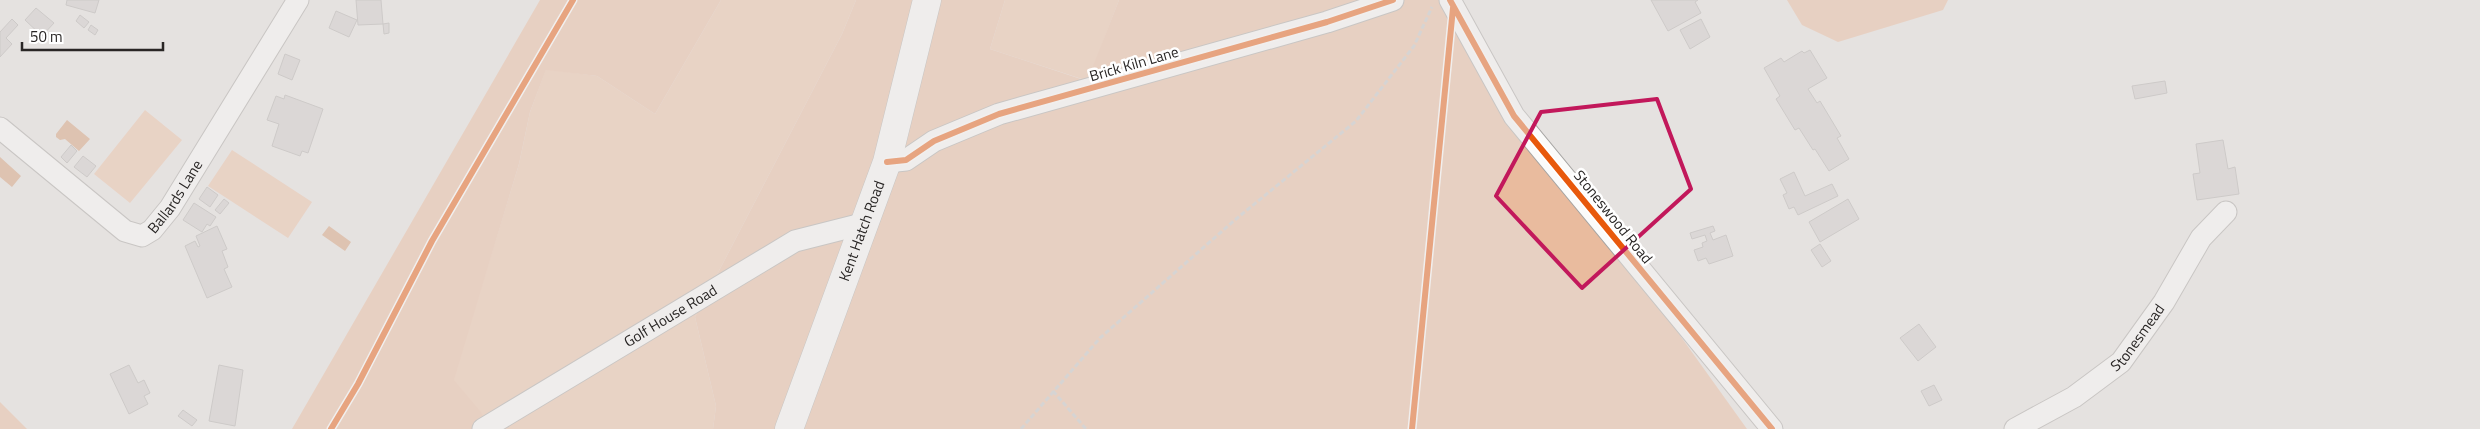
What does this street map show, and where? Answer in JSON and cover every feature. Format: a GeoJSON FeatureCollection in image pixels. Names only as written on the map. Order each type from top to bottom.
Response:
{"type":"FeatureCollection","features":[{"type":"Feature","properties":{"kind":"main road","name":"Kent Hatch Road"},"geometry":{"type":"LineString","coordinates":[[789,429],[887,162],[928,0]]}},
{"type":"Feature","properties":{"kind":"street","name":"Ballards Lane"},"geometry":{"type":"LineString","coordinates":[[0,128],[125,231],[142,236],[152,230],[170,208],[298,0]]}},
{"type":"Feature","properties":{"kind":"street","name":"Brick Kiln Lane"},"geometry":{"type":"LineString","coordinates":[[887,162],[906,160],[934,141],[999,114],[1327,22],[1393,0]]}},
{"type":"Feature","properties":{"kind":"street","name":"Stoneswood Road"},"geometry":{"type":"LineString","coordinates":[[1446,3],[1514,116],[1772,429]]}},
{"type":"Feature","properties":{"kind":"street","name":"Stonesmead"},"geometry":{"type":"LineString","coordinates":[[2015,429],[2074,397],[2121,362],[2164,302],[2201,238],[2226,212]]}},
{"type":"Feature","properties":{"kind":"street","name":"Golf House Road"},"geometry":{"type":"LineString","coordinates":[[483,429],[794,241],[866,223]]}},
{"type":"Feature","properties":{"kind":"path"},"geometry":{"type":"LineString","coordinates":[[1021,429],[1100,338],[1236,219],[1356,122],[1446,3]]}},
{"type":"Feature","properties":{"kind":"path"},"geometry":{"type":"LineString","coordinates":[[1053,390],[1086,429]]}},
{"type":"Feature","properties":{"kind":"highlighted area"},"geometry":{"type":"Polygon","coordinates":[[[1657,99],[1691,189],[1582,288],[1496,196],[1541,112],[1657,99]]]}},
{"type":"Feature","properties":{"kind":"shaded area"},"geometry":{"type":"Polygon","coordinates":[[[540,0],[721,0],[655,114],[597,76],[546,70],[530,112],[519,164],[454,380],[481,412],[489,429],[292,429],[540,0]]]}},
{"type":"Feature","properties":{"kind":"shaded area"},"geometry":{"type":"Polygon","coordinates":[[[721,0],[856,0],[842,34],[695,317],[716,406],[713,429],[489,429],[453,380],[519,164],[530,112],[546,69],[597,76],[655,114],[721,0]]]}},
{"type":"Feature","properties":{"kind":"shaded area"},"geometry":{"type":"Polygon","coordinates":[[[856,0],[1005,0],[990,49],[1087,81],[1119,0],[1449,0],[1442,3],[1747,429],[713,429],[716,406],[695,317],[842,34],[856,0]]]}},
{"type":"Feature","properties":{"kind":"shaded area"},"geometry":{"type":"Polygon","coordinates":[[[1005,0],[1119,0],[1088,81],[990,49],[1005,0]]]}},
{"type":"Feature","properties":{"kind":"shaded area"},"geometry":{"type":"Polygon","coordinates":[[[1787,0],[1948,0],[1943,10],[1838,42],[1802,25],[1787,0]]]}},
{"type":"Feature","properties":{"kind":"shaded area"},"geometry":{"type":"Polygon","coordinates":[[[145,110],[182,140],[130,203],[94,174],[145,110]]]}},
{"type":"Feature","properties":{"kind":"shaded area"},"geometry":{"type":"Polygon","coordinates":[[[67,120],[90,139],[79,151],[65,139],[60,140],[56,137],[56,134],[67,120]]]}},
{"type":"Feature","properties":{"kind":"shaded area"},"geometry":{"type":"Polygon","coordinates":[[[232,150],[312,202],[288,238],[208,186],[232,150]]]}},
{"type":"Feature","properties":{"kind":"shaded area"},"geometry":{"type":"Polygon","coordinates":[[[0,157],[21,176],[12,187],[0,177],[0,157]]]}},
{"type":"Feature","properties":{"kind":"shaded area"},"geometry":{"type":"Polygon","coordinates":[[[329,226],[351,242],[345,251],[322,235],[329,226]]]}},
{"type":"Feature","properties":{"kind":"shaded area"},"geometry":{"type":"Polygon","coordinates":[[[0,402],[27,429],[0,429],[0,402]]]}},
{"type":"Feature","properties":{"kind":"building"},"geometry":{"type":"Polygon","coordinates":[[[67,0],[99,0],[95,13],[66,5],[67,0]]]}},
{"type":"Feature","properties":{"kind":"building"},"geometry":{"type":"Polygon","coordinates":[[[356,0],[381,0],[383,24],[358,25],[356,0]]]}},
{"type":"Feature","properties":{"kind":"building"},"geometry":{"type":"Polygon","coordinates":[[[1651,0],[1698,0],[1695,2],[1701,13],[1668,31],[1651,0]]]}},
{"type":"Feature","properties":{"kind":"building"},"geometry":{"type":"Polygon","coordinates":[[[36,8],[54,23],[42,36],[25,20],[36,8]]]}},
{"type":"Feature","properties":{"kind":"building"},"geometry":{"type":"Polygon","coordinates":[[[336,11],[357,20],[349,37],[329,28],[336,11]]]}},
{"type":"Feature","properties":{"kind":"building"},"geometry":{"type":"Polygon","coordinates":[[[80,15],[89,22],[84,28],[76,21],[80,15]]]}},
{"type":"Feature","properties":{"kind":"building"},"geometry":{"type":"Polygon","coordinates":[[[12,19],[18,25],[6,38],[12,44],[0,57],[0,32],[12,19]]]}},
{"type":"Feature","properties":{"kind":"building"},"geometry":{"type":"Polygon","coordinates":[[[1701,19],[1710,37],[1690,49],[1680,30],[1701,19]]]}},
{"type":"Feature","properties":{"kind":"building"},"geometry":{"type":"Polygon","coordinates":[[[389,23],[389,33],[384,34],[383,24],[389,23]]]}},
{"type":"Feature","properties":{"kind":"building"},"geometry":{"type":"Polygon","coordinates":[[[91,25],[98,30],[95,35],[88,30],[91,25]]]}},
{"type":"Feature","properties":{"kind":"building"},"geometry":{"type":"Polygon","coordinates":[[[1810,50],[1827,78],[1808,89],[1817,103],[1820,101],[1841,136],[1837,138],[1849,159],[1829,171],[1799,128],[1795,130],[1776,99],[1780,96],[1764,68],[1781,58],[1784,62],[1802,51],[1804,53],[1810,50]]]}},
{"type":"Feature","properties":{"kind":"building"},"geometry":{"type":"Polygon","coordinates":[[[285,54],[300,60],[292,80],[278,74],[285,54]]]}},
{"type":"Feature","properties":{"kind":"building"},"geometry":{"type":"Polygon","coordinates":[[[2165,81],[2167,93],[2135,99],[2132,86],[2165,81]]]}},
{"type":"Feature","properties":{"kind":"building"},"geometry":{"type":"Polygon","coordinates":[[[285,95],[323,109],[308,153],[302,151],[300,156],[272,146],[279,124],[267,120],[276,96],[284,99],[285,95]]]}},
{"type":"Feature","properties":{"kind":"building"},"geometry":{"type":"Polygon","coordinates":[[[2223,140],[2228,169],[2235,167],[2239,194],[2197,200],[2193,174],[2200,173],[2196,144],[2223,140]]]}},
{"type":"Feature","properties":{"kind":"building"},"geometry":{"type":"Polygon","coordinates":[[[71,145],[77,151],[67,163],[61,157],[71,145]]]}},
{"type":"Feature","properties":{"kind":"building"},"geometry":{"type":"Polygon","coordinates":[[[83,156],[96,166],[87,177],[74,167],[83,156]]]}},
{"type":"Feature","properties":{"kind":"building"},"geometry":{"type":"Polygon","coordinates":[[[1794,172],[1805,196],[1832,184],[1838,196],[1798,215],[1794,207],[1789,209],[1783,195],[1787,193],[1780,179],[1794,172]]]}},
{"type":"Feature","properties":{"kind":"building"},"geometry":{"type":"Polygon","coordinates":[[[207,187],[218,195],[210,207],[199,199],[207,187]]]}},
{"type":"Feature","properties":{"kind":"building"},"geometry":{"type":"Polygon","coordinates":[[[224,199],[229,203],[220,214],[215,210],[224,199]]]}},
{"type":"Feature","properties":{"kind":"building"},"geometry":{"type":"Polygon","coordinates":[[[1848,199],[1859,219],[1820,242],[1809,222],[1848,199]]]}},
{"type":"Feature","properties":{"kind":"building"},"geometry":{"type":"Polygon","coordinates":[[[194,203],[216,217],[210,226],[207,224],[202,232],[183,220],[194,203]]]}},
{"type":"Feature","properties":{"kind":"building"},"geometry":{"type":"Polygon","coordinates":[[[217,226],[227,249],[222,251],[228,267],[224,269],[232,287],[207,298],[185,246],[195,241],[198,247],[200,246],[196,236],[217,226]]]}},
{"type":"Feature","properties":{"kind":"building"},"geometry":{"type":"Polygon","coordinates":[[[1713,226],[1715,231],[1710,233],[1713,240],[1726,235],[1733,256],[1709,264],[1706,258],[1698,261],[1694,250],[1703,247],[1702,243],[1707,241],[1705,235],[1692,239],[1690,233],[1713,226]]]}},
{"type":"Feature","properties":{"kind":"building"},"geometry":{"type":"Polygon","coordinates":[[[1820,244],[1831,261],[1822,267],[1811,250],[1820,244]]]}},
{"type":"Feature","properties":{"kind":"building"},"geometry":{"type":"Polygon","coordinates":[[[1919,324],[1936,347],[1918,361],[1900,338],[1919,324]]]}},
{"type":"Feature","properties":{"kind":"building"},"geometry":{"type":"Polygon","coordinates":[[[129,365],[138,383],[144,380],[150,393],[144,396],[148,404],[129,414],[110,374],[129,365]]]}},
{"type":"Feature","properties":{"kind":"building"},"geometry":{"type":"Polygon","coordinates":[[[219,365],[243,370],[235,426],[209,421],[219,365]]]}},
{"type":"Feature","properties":{"kind":"building"},"geometry":{"type":"Polygon","coordinates":[[[1934,385],[1942,400],[1929,406],[1921,391],[1934,385]]]}},
{"type":"Feature","properties":{"kind":"building"},"geometry":{"type":"Polygon","coordinates":[[[183,410],[197,420],[192,426],[178,416],[183,410]]]}},
{"type":"Feature","properties":{"kind":"cycle path"},"geometry":{"type":"LineString","coordinates":[[331,429],[358,384],[432,241],[573,0]]}},
{"type":"Feature","properties":{"kind":"cycle path"},"geometry":{"type":"LineString","coordinates":[[887,162],[906,160],[934,141],[999,114],[1327,22],[1393,0]]}},
{"type":"Feature","properties":{"kind":"cycle path"},"geometry":{"type":"LineString","coordinates":[[1450,0],[1514,116],[1772,429]]}},
{"type":"Feature","properties":{"kind":"cycle path"},"geometry":{"type":"LineString","coordinates":[[1412,429],[1453,8]]}}]}
